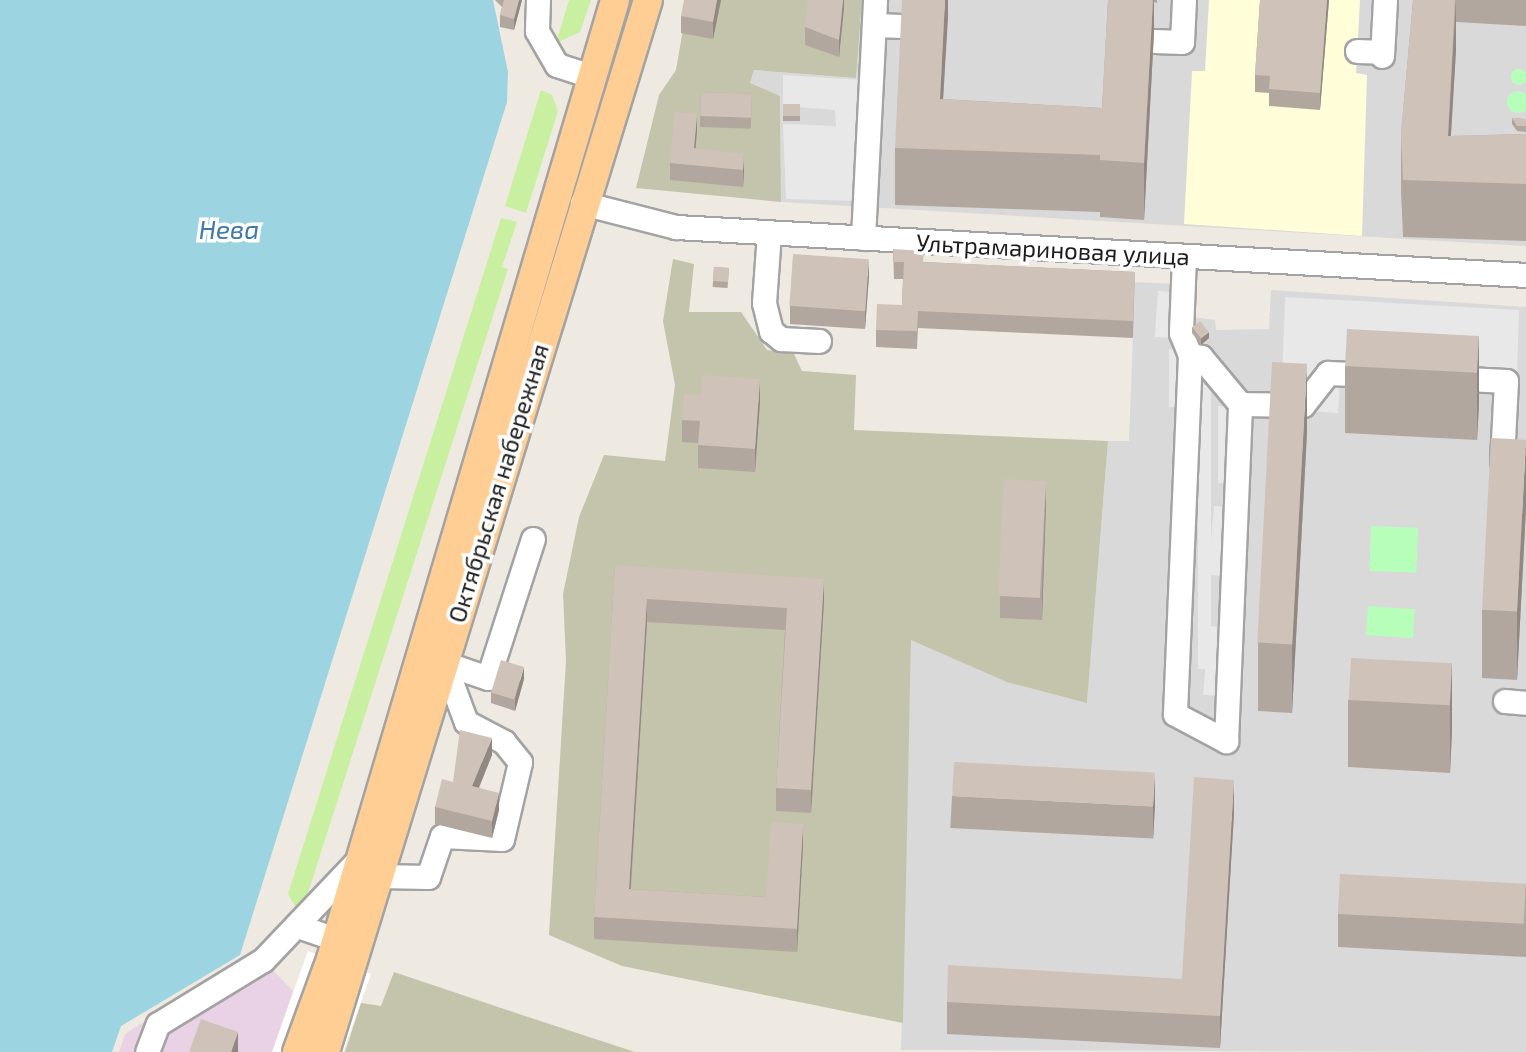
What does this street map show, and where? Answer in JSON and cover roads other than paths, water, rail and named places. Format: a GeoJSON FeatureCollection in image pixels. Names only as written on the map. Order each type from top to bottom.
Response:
{"type":"FeatureCollection","features":[{"type":"Feature","properties":{"kind":"main road","name":"Октябрьская набережная"},"geometry":{"type":"LineString","coordinates":[[340,955],[367,870],[615,0]]}},
{"type":"Feature","properties":{"kind":"main road","name":"Октябрьская набережная"},"geometry":{"type":"LineString","coordinates":[[340,955],[367,870],[444,663],[582,203],[648,0]]}},
{"type":"Feature","properties":{"kind":"main road"},"geometry":{"type":"LineString","coordinates":[[297,1052],[340,955]]}},
{"type":"Feature","properties":{"kind":"main road"},"geometry":{"type":"LineString","coordinates":[[325,1052],[340,955]]}},
{"type":"Feature","properties":{"kind":"street"},"geometry":{"type":"LineString","coordinates":[[538,0],[537,32],[550,62],[593,77]]}},
{"type":"Feature","properties":{"kind":"street"},"geometry":{"type":"LineString","coordinates":[[863,238],[875,0]]}},
{"type":"Feature","properties":{"kind":"street"},"geometry":{"type":"LineString","coordinates":[[1154,41],[1182,42],[1184,0]]}},
{"type":"Feature","properties":{"kind":"street"},"geometry":{"type":"LineString","coordinates":[[1357,51],[1382,54],[1385,0]]}},
{"type":"Feature","properties":{"kind":"street"},"geometry":{"type":"LineString","coordinates":[[874,25],[904,26]]}},
{"type":"Feature","properties":{"kind":"street","name":"Ультрамариновая улица"},"geometry":{"type":"LineString","coordinates":[[582,203],[676,227],[1526,275]]}},
{"type":"Feature","properties":{"kind":"street"},"geometry":{"type":"LineString","coordinates":[[769,233],[764,303],[771,331],[781,339],[819,341]]}},
{"type":"Feature","properties":{"kind":"street"},"geometry":{"type":"LineString","coordinates":[[1184,257],[1181,333],[1189,355],[1175,714],[1226,741],[1240,404],[1201,357],[1189,355]]}},
{"type":"Feature","properties":{"kind":"street"},"geometry":{"type":"LineString","coordinates":[[1240,404],[1303,405],[1328,373],[1399,376]]}},
{"type":"Feature","properties":{"kind":"street"},"geometry":{"type":"LineString","coordinates":[[1426,377],[1506,381],[1502,461],[1526,462]]}},
{"type":"Feature","properties":{"kind":"street"},"geometry":{"type":"LineString","coordinates":[[444,663],[488,678],[533,539]]}},
{"type":"Feature","properties":{"kind":"street"},"geometry":{"type":"LineString","coordinates":[[147,1052],[158,1024],[263,960],[298,926],[367,870],[428,877],[442,836],[502,839],[520,762],[505,741],[466,722],[444,663]]}},
{"type":"Feature","properties":{"kind":"street"},"geometry":{"type":"LineString","coordinates":[[298,926],[340,955]]}},
{"type":"Feature","properties":{"kind":"water","name":"Нева"},"geometry":{"type":"Polygon","coordinates":[[[0,0],[493,0],[508,72],[507,102],[240,955],[121,1026],[112,1052],[0,1052],[0,0]]]}}]}
